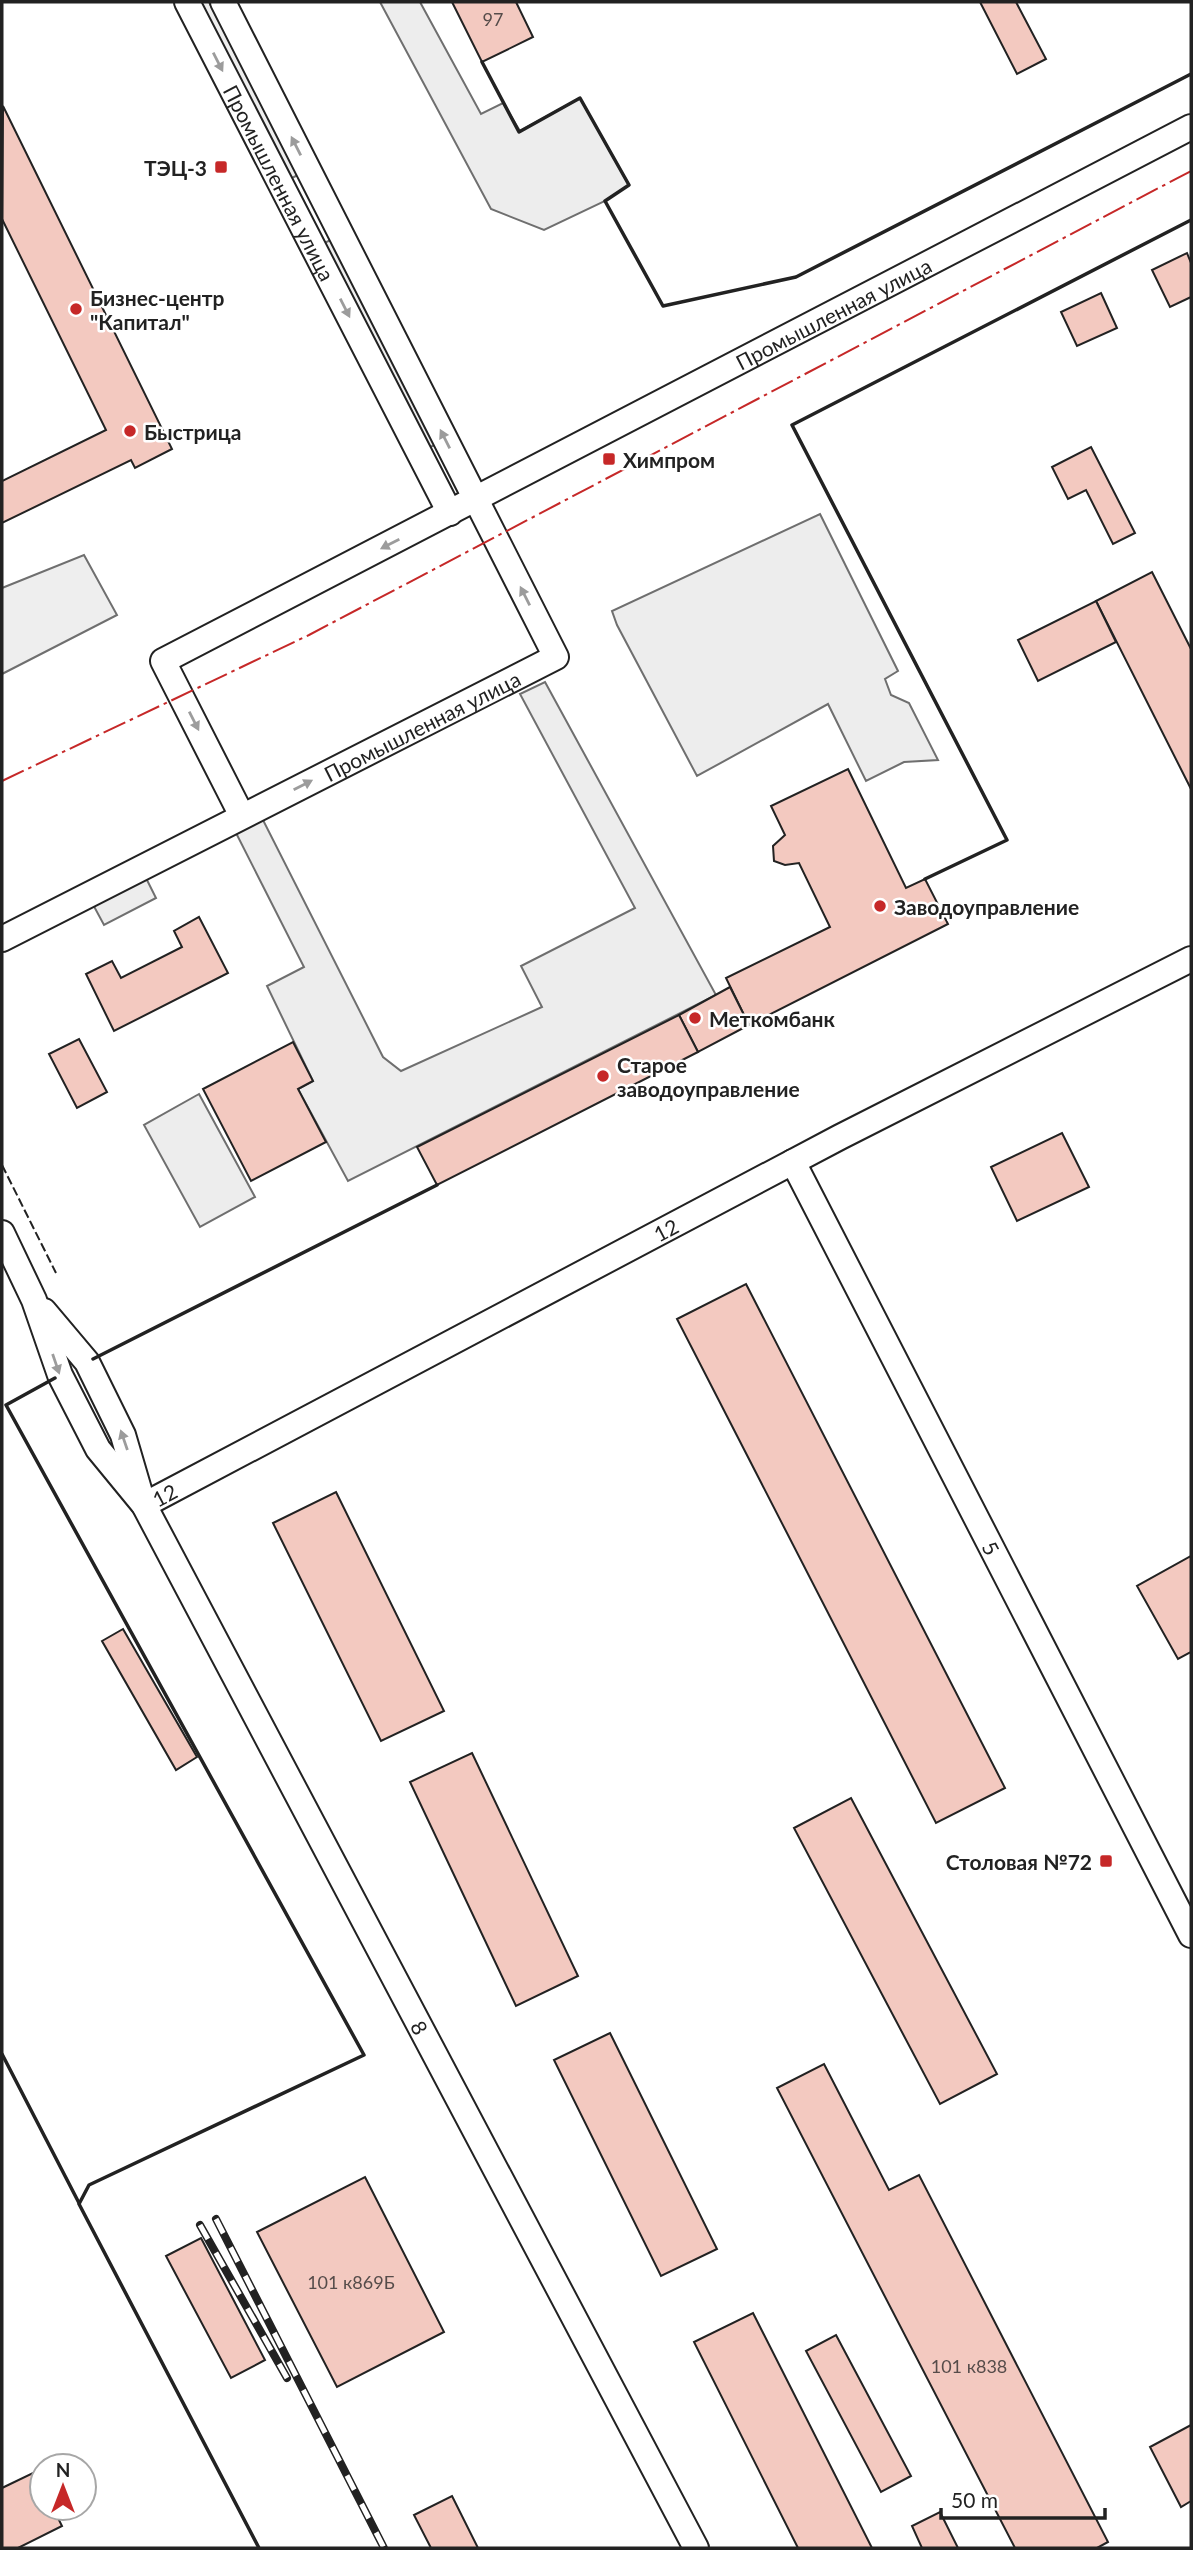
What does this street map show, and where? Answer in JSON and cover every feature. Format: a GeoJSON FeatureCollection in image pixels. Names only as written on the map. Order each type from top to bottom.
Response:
{"type":"FeatureCollection","features":[{"type":"Feature","properties":{"kind":"street","name":"Промышленная улица"},"geometry":{"type":"LineString","coordinates":[[187,2],[450,513]]}},
{"type":"Feature","properties":{"kind":"street","name":"Промышленная улица"},"geometry":{"type":"LineString","coordinates":[[2,939],[556,657],[223,2]]}},
{"type":"Feature","properties":{"kind":"street","name":"Промышленная улица"},"geometry":{"type":"LineString","coordinates":[[242,816],[163,661],[1191,127]]}},
{"type":"Feature","properties":{"kind":"street"},"geometry":{"type":"LineString","coordinates":[[300,220],[327,207]]}},
{"type":"Feature","properties":{"kind":"street","name":"12"},"geometry":{"type":"LineString","coordinates":[[144,1505],[793,1162],[1191,958]]}},
{"type":"Feature","properties":{"kind":"street","name":"5"},"geometry":{"type":"LineString","coordinates":[[793,1162],[1191,1935]]}},
{"type":"Feature","properties":{"kind":"street","name":"8"},"geometry":{"type":"LineString","coordinates":[[2,1233],[34,1300],[60,1375],[98,1449],[144,1505],[696,2548]]}},
{"type":"Feature","properties":{"kind":"shaded area"},"geometry":{"type":"Polygon","coordinates":[[[199,2],[209,2],[298,175],[290,179],[199,2]]]}},
{"type":"Feature","properties":{"kind":"shaded area"},"geometry":{"type":"Polygon","coordinates":[[[380,2],[420,2],[481,114],[503,103],[520,131],[580,98],[629,185],[605,201],[544,230],[491,209],[380,2]]]}},
{"type":"Feature","properties":{"kind":"shaded area"},"geometry":{"type":"Polygon","coordinates":[[[333,239],[437,444],[428,448],[324,243],[333,239]]]}},
{"type":"Feature","properties":{"kind":"shaded area"},"geometry":{"type":"Polygon","coordinates":[[[820,514],[898,671],[885,679],[891,695],[909,703],[938,760],[904,762],[866,781],[828,704],[697,776],[612,611],[820,514]]]}},
{"type":"Feature","properties":{"kind":"shaded area"},"geometry":{"type":"Polygon","coordinates":[[[84,555],[117,615],[2,674],[2,588],[84,555]]]}},
{"type":"Feature","properties":{"kind":"shaded area"},"geometry":{"type":"Polygon","coordinates":[[[545,682],[716,995],[348,1181],[298,1089],[313,1081],[267,986],[304,967],[235,831],[262,818],[383,1057],[401,1071],[542,1007],[521,966],[635,908],[520,694],[545,682]]]}},
{"type":"Feature","properties":{"kind":"shaded area"},"geometry":{"type":"Polygon","coordinates":[[[143,872],[156,898],[104,925],[90,899],[143,872]]]}},
{"type":"Feature","properties":{"kind":"shaded area"},"geometry":{"type":"Polygon","coordinates":[[[199,1094],[255,1197],[200,1227],[144,1125],[199,1094]]]}},
{"type":"Feature","properties":{"kind":"building"},"geometry":{"type":"Polygon","coordinates":[[[452,2],[516,2],[533,37],[482,62],[452,2]]]}},
{"type":"Feature","properties":{"kind":"building"},"geometry":{"type":"Polygon","coordinates":[[[980,2],[1016,2],[1046,59],[1017,74],[980,2]]]}},
{"type":"Feature","properties":{"kind":"building"},"geometry":{"type":"Polygon","coordinates":[[[3,106],[172,449],[135,468],[131,460],[2,523],[2,481],[106,430],[2,219],[3,106]]]}},
{"type":"Feature","properties":{"kind":"building"},"geometry":{"type":"Polygon","coordinates":[[[1187,253],[1191,263],[1191,297],[1170,307],[1152,270],[1187,253]]]}},
{"type":"Feature","properties":{"kind":"building"},"geometry":{"type":"Polygon","coordinates":[[[1101,293],[1117,328],[1077,346],[1061,312],[1101,293]]]}},
{"type":"Feature","properties":{"kind":"building"},"geometry":{"type":"Polygon","coordinates":[[[1091,447],[1135,533],[1113,544],[1086,490],[1068,499],[1052,467],[1091,447]]]}},
{"type":"Feature","properties":{"kind":"building"},"geometry":{"type":"Polygon","coordinates":[[[1152,572],[1191,649],[1191,789],[1096,601],[1152,572]]]}},
{"type":"Feature","properties":{"kind":"building"},"geometry":{"type":"Polygon","coordinates":[[[1096,601],[1116,642],[1038,681],[1018,640],[1096,601]]]}},
{"type":"Feature","properties":{"kind":"building","name":"Заводоуправление"},"geometry":{"type":"Polygon","coordinates":[[[848,769],[906,888],[925,879],[948,924],[749,1025],[726,978],[830,927],[799,863],[785,865],[774,861],[773,846],[785,835],[771,806],[848,769]]]}},
{"type":"Feature","properties":{"kind":"building"},"geometry":{"type":"Polygon","coordinates":[[[199,917],[228,973],[114,1031],[86,974],[112,961],[121,978],[182,947],[174,931],[199,917]]]}},
{"type":"Feature","properties":{"kind":"building"},"geometry":{"type":"Polygon","coordinates":[[[730,987],[749,1025],[698,1052],[679,1015],[730,987]]]}},
{"type":"Feature","properties":{"kind":"building","name":"Старое заводоуправление"},"geometry":{"type":"Polygon","coordinates":[[[679,1015],[698,1052],[437,1185],[417,1147],[679,1015]]]}},
{"type":"Feature","properties":{"kind":"building"},"geometry":{"type":"Polygon","coordinates":[[[79,1039],[107,1092],[77,1108],[49,1054],[79,1039]]]}},
{"type":"Feature","properties":{"kind":"building"},"geometry":{"type":"Polygon","coordinates":[[[293,1042],[313,1081],[298,1089],[326,1142],[251,1181],[203,1089],[293,1042]]]}},
{"type":"Feature","properties":{"kind":"building"},"geometry":{"type":"Polygon","coordinates":[[[1062,1133],[1089,1187],[1017,1221],[991,1167],[1062,1133]]]}},
{"type":"Feature","properties":{"kind":"building"},"geometry":{"type":"Polygon","coordinates":[[[746,1284],[1005,1788],[936,1823],[677,1319],[746,1284]]]}},
{"type":"Feature","properties":{"kind":"building"},"geometry":{"type":"Polygon","coordinates":[[[336,1492],[444,1711],[381,1741],[273,1523],[336,1492]]]}},
{"type":"Feature","properties":{"kind":"building"},"geometry":{"type":"Polygon","coordinates":[[[1191,1556],[1191,1652],[1178,1659],[1137,1586],[1191,1556]]]}},
{"type":"Feature","properties":{"kind":"building"},"geometry":{"type":"Polygon","coordinates":[[[123,1629],[197,1757],[176,1770],[102,1641],[123,1629]]]}},
{"type":"Feature","properties":{"kind":"building"},"geometry":{"type":"Polygon","coordinates":[[[472,1753],[578,1976],[516,2006],[410,1782],[472,1753]]]}},
{"type":"Feature","properties":{"kind":"building"},"geometry":{"type":"Polygon","coordinates":[[[851,1798],[997,2074],[940,2104],[794,1828],[851,1798]]]}},
{"type":"Feature","properties":{"kind":"building"},"geometry":{"type":"Polygon","coordinates":[[[610,2033],[717,2249],[661,2276],[554,2060],[610,2033]]]}},
{"type":"Feature","properties":{"kind":"building"},"geometry":{"type":"Polygon","coordinates":[[[824,2064],[889,2190],[919,2175],[1108,2542],[1097,2548],[1015,2548],[777,2088],[824,2064]]]}},
{"type":"Feature","properties":{"kind":"building"},"geometry":{"type":"Polygon","coordinates":[[[365,2177],[444,2332],[337,2387],[257,2232],[365,2177]]]}},
{"type":"Feature","properties":{"kind":"building"},"geometry":{"type":"Polygon","coordinates":[[[201,2238],[265,2360],[231,2378],[166,2256],[201,2238]]]}},
{"type":"Feature","properties":{"kind":"building"},"geometry":{"type":"Polygon","coordinates":[[[753,2313],[872,2548],[798,2548],[694,2342],[753,2313]]]}},
{"type":"Feature","properties":{"kind":"building"},"geometry":{"type":"Polygon","coordinates":[[[836,2335],[911,2476],[881,2492],[806,2351],[836,2335]]]}},
{"type":"Feature","properties":{"kind":"building"},"geometry":{"type":"Polygon","coordinates":[[[1191,2425],[1191,2501],[1181,2507],[1150,2447],[1191,2425]]]}},
{"type":"Feature","properties":{"kind":"building"},"geometry":{"type":"Polygon","coordinates":[[[28,2475],[28,2522],[60,2522],[62,2526],[18,2548],[2,2548],[2,2488],[28,2475]]]}},
{"type":"Feature","properties":{"kind":"building"},"geometry":{"type":"Polygon","coordinates":[[[452,2496],[478,2548],[431,2548],[414,2515],[452,2496]]]}},
{"type":"Feature","properties":{"kind":"building"},"geometry":{"type":"Polygon","coordinates":[[[940,2512],[958,2548],[922,2548],[912,2526],[940,2512]]]}},
{"type":"Feature","properties":{"kind":"railway"},"geometry":{"type":"LineString","coordinates":[[216,2219],[384,2548]]}},
{"type":"Feature","properties":{"kind":"railway"},"geometry":{"type":"LineString","coordinates":[[200,2225],[287,2378]]}},
{"type":"Feature","properties":{"kind":"fence"},"geometry":{"type":"LineString","coordinates":[[2,1165],[56,1273]]}},
{"type":"Feature","properties":{"kind":"wall"},"geometry":{"type":"LineString","coordinates":[[482,62],[519,132],[580,98],[629,185],[605,201],[663,306],[796,277],[1191,74]]}},
{"type":"Feature","properties":{"kind":"wall"},"geometry":{"type":"LineString","coordinates":[[925,879],[1007,840],[792,425],[1191,220]]}},
{"type":"Feature","properties":{"kind":"wall"},"geometry":{"type":"LineString","coordinates":[[93,1359],[437,1185]]}},
{"type":"Feature","properties":{"kind":"wall"},"geometry":{"type":"LineString","coordinates":[[55,1378],[6,1405],[364,2055],[89,2185],[79,2204],[259,2548]]}},
{"type":"Feature","properties":{"kind":"wall"},"geometry":{"type":"LineString","coordinates":[[2,2054],[79,2203]]}},
{"type":"Feature","properties":{"kind":"power"},"geometry":{"type":"LineString","coordinates":[[2,781],[309,635],[1191,171]]}},
{"type":"Feature","properties":{"kind":"place","name":"ТЭЦ-3"},"geometry":{"type":"Point","coordinates":[221,167]}},
{"type":"Feature","properties":{"kind":"place","name":"Бизнес-центр \"Капитал\""},"geometry":{"type":"Point","coordinates":[76,309]}},
{"type":"Feature","properties":{"kind":"place","name":"Быстрица"},"geometry":{"type":"Point","coordinates":[130,431]}},
{"type":"Feature","properties":{"kind":"place","name":"Химпром"},"geometry":{"type":"Point","coordinates":[609,459]}},
{"type":"Feature","properties":{"kind":"place","name":"Заводоуправление"},"geometry":{"type":"Point","coordinates":[880,906]}},
{"type":"Feature","properties":{"kind":"place","name":"Меткомбанк"},"geometry":{"type":"Point","coordinates":[695,1018]}},
{"type":"Feature","properties":{"kind":"place","name":"Старое заводоуправление"},"geometry":{"type":"Point","coordinates":[603,1076]}},
{"type":"Feature","properties":{"kind":"place","name":"Столовая №72"},"geometry":{"type":"Point","coordinates":[1106,1861]}}]}
